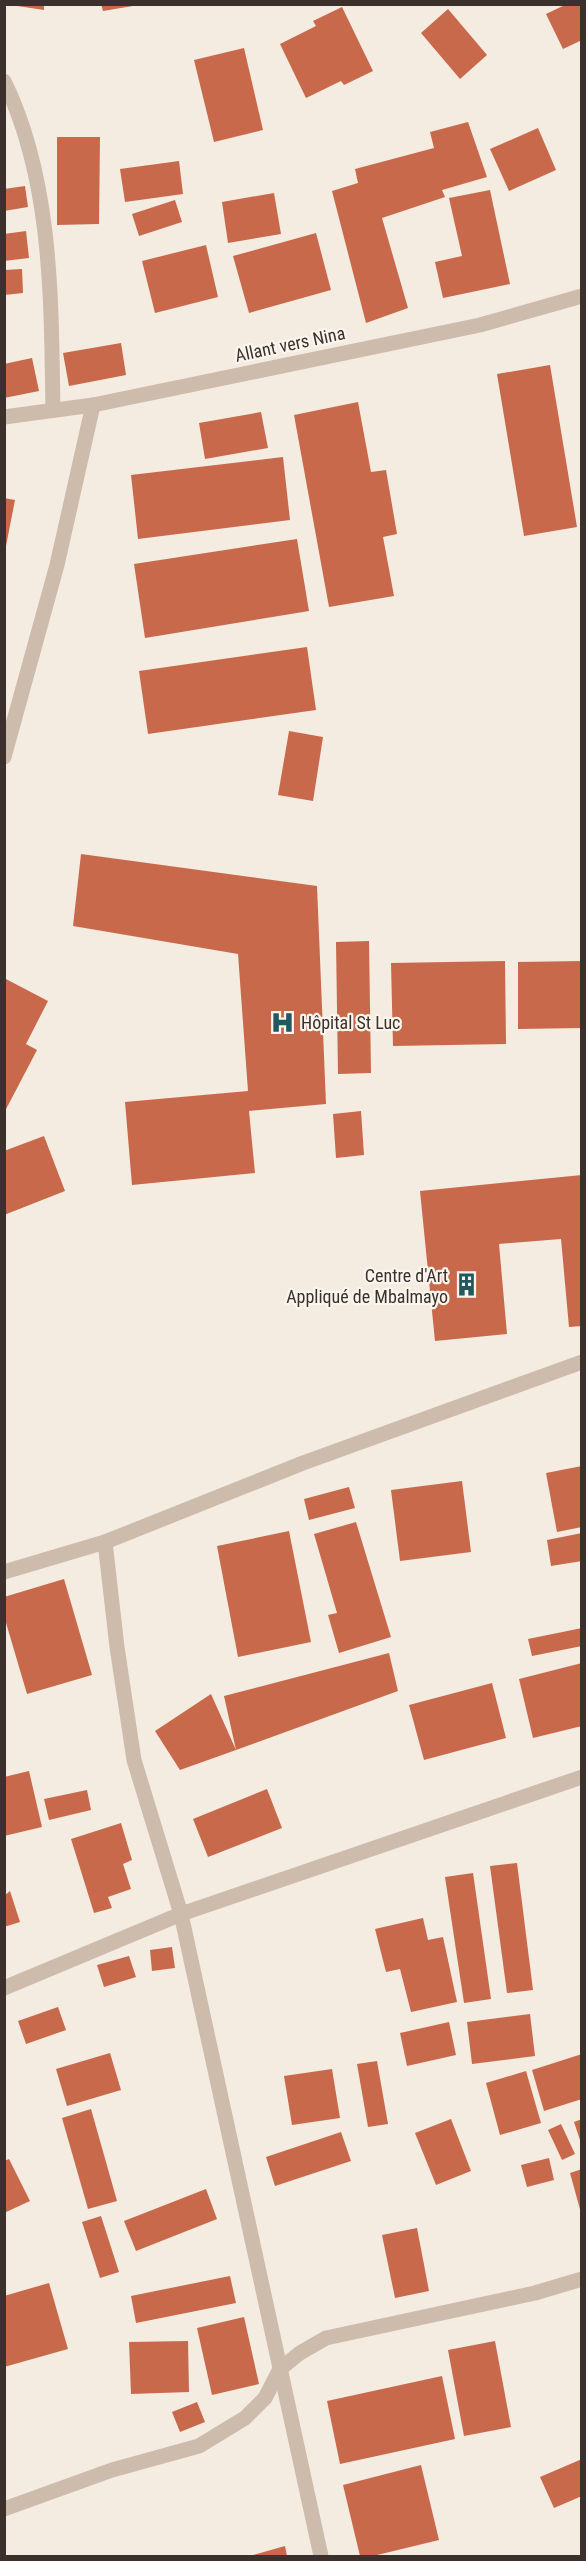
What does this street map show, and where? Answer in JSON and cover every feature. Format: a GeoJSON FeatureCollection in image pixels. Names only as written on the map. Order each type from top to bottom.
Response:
{"type":"FeatureCollection","features":[{"type":"Feature","properties":{"kind":"street"},"geometry":{"type":"LineString","coordinates":[[4,81],[32,151],[51,291],[53,410]]}},
{"type":"Feature","properties":{"kind":"street","name":"Allant vers Nina"},"geometry":{"type":"LineString","coordinates":[[4,417],[93,405],[480,325],[582,296]]}},
{"type":"Feature","properties":{"kind":"street"},"geometry":{"type":"LineString","coordinates":[[4,758],[57,565],[93,405]]}},
{"type":"Feature","properties":{"kind":"street"},"geometry":{"type":"LineString","coordinates":[[4,1572],[105,1542],[303,1463],[582,1362]]}},
{"type":"Feature","properties":{"kind":"street"},"geometry":{"type":"LineString","coordinates":[[105,1542],[117,1647],[134,1760],[181,1914],[321,2556]]}},
{"type":"Feature","properties":{"kind":"street"},"geometry":{"type":"LineString","coordinates":[[4,1988],[181,1914],[582,1777]]}},
{"type":"Feature","properties":{"kind":"street"},"geometry":{"type":"LineString","coordinates":[[4,2510],[112,2469],[199,2446],[245,2418],[265,2398],[280,2369],[300,2353],[326,2338],[535,2293],[582,2278]]}},
{"type":"Feature","properties":{"kind":"building"},"geometry":{"type":"Polygon","coordinates":[[[4,4],[44,4],[44,10],[4,4]]]}},
{"type":"Feature","properties":{"kind":"building"},"geometry":{"type":"Polygon","coordinates":[[[101,4],[132,4],[133,6],[103,11],[101,4]]]}},
{"type":"Feature","properties":{"kind":"building"},"geometry":{"type":"Polygon","coordinates":[[[567,4],[582,4],[582,40],[563,49],[546,14],[567,4]]]}},
{"type":"Feature","properties":{"kind":"building"},"geometry":{"type":"Polygon","coordinates":[[[342,7],[373,71],[344,85],[341,81],[306,98],[280,44],[316,26],[313,21],[342,7]]]}},
{"type":"Feature","properties":{"kind":"building"},"geometry":{"type":"Polygon","coordinates":[[[448,9],[487,55],[460,79],[421,33],[448,9]]]}},
{"type":"Feature","properties":{"kind":"building"},"geometry":{"type":"Polygon","coordinates":[[[244,48],[263,130],[214,142],[194,60],[244,48]]]}},
{"type":"Feature","properties":{"kind":"building"},"geometry":{"type":"Polygon","coordinates":[[[468,122],[487,177],[442,190],[445,197],[382,218],[408,308],[366,323],[332,191],[358,183],[355,169],[434,148],[430,132],[468,122]]]}},
{"type":"Feature","properties":{"kind":"building"},"geometry":{"type":"Polygon","coordinates":[[[538,128],[556,170],[509,191],[490,149],[538,128]]]}},
{"type":"Feature","properties":{"kind":"building"},"geometry":{"type":"Polygon","coordinates":[[[57,137],[100,137],[99,224],[57,225],[57,137]]]}},
{"type":"Feature","properties":{"kind":"building"},"geometry":{"type":"Polygon","coordinates":[[[179,161],[183,194],[125,202],[120,169],[179,161]]]}},
{"type":"Feature","properties":{"kind":"building"},"geometry":{"type":"Polygon","coordinates":[[[25,186],[28,207],[4,211],[4,189],[25,186]]]}},
{"type":"Feature","properties":{"kind":"building"},"geometry":{"type":"Polygon","coordinates":[[[490,190],[510,284],[443,298],[435,262],[462,256],[449,198],[490,190]]]}},
{"type":"Feature","properties":{"kind":"building"},"geometry":{"type":"Polygon","coordinates":[[[274,193],[281,234],[228,243],[222,202],[274,193]]]}},
{"type":"Feature","properties":{"kind":"building"},"geometry":{"type":"Polygon","coordinates":[[[175,200],[182,222],[139,236],[132,214],[175,200]]]}},
{"type":"Feature","properties":{"kind":"building"},"geometry":{"type":"Polygon","coordinates":[[[26,231],[29,258],[4,261],[4,234],[26,231]]]}},
{"type":"Feature","properties":{"kind":"building"},"geometry":{"type":"Polygon","coordinates":[[[316,233],[331,290],[249,313],[233,256],[316,233]]]}},
{"type":"Feature","properties":{"kind":"building"},"geometry":{"type":"Polygon","coordinates":[[[206,245],[218,297],[155,313],[142,261],[206,245]]]}},
{"type":"Feature","properties":{"kind":"building"},"geometry":{"type":"Polygon","coordinates":[[[22,269],[23,293],[4,295],[4,270],[22,269]]]}},
{"type":"Feature","properties":{"kind":"building"},"geometry":{"type":"Polygon","coordinates":[[[121,343],[126,375],[69,386],[63,353],[121,343]]]}},
{"type":"Feature","properties":{"kind":"building"},"geometry":{"type":"Polygon","coordinates":[[[32,358],[39,391],[4,398],[4,364],[32,358]]]}},
{"type":"Feature","properties":{"kind":"building"},"geometry":{"type":"Polygon","coordinates":[[[550,365],[577,527],[524,536],[497,374],[550,365]]]}},
{"type":"Feature","properties":{"kind":"building"},"geometry":{"type":"Polygon","coordinates":[[[358,402],[371,472],[386,470],[397,534],[383,537],[394,596],[329,607],[294,415],[358,402]]]}},
{"type":"Feature","properties":{"kind":"building"},"geometry":{"type":"Polygon","coordinates":[[[261,412],[268,448],[205,459],[199,423],[261,412]]]}},
{"type":"Feature","properties":{"kind":"building"},"geometry":{"type":"Polygon","coordinates":[[[283,457],[290,520],[138,539],[131,475],[283,457]]]}},
{"type":"Feature","properties":{"kind":"building"},"geometry":{"type":"Polygon","coordinates":[[[4,498],[15,500],[6,546],[4,546],[4,498]]]}},
{"type":"Feature","properties":{"kind":"building"},"geometry":{"type":"Polygon","coordinates":[[[297,539],[309,611],[145,638],[134,564],[297,539]]]}},
{"type":"Feature","properties":{"kind":"building"},"geometry":{"type":"Polygon","coordinates":[[[307,647],[316,710],[148,734],[139,671],[307,647]]]}},
{"type":"Feature","properties":{"kind":"building"},"geometry":{"type":"Polygon","coordinates":[[[289,731],[323,737],[313,801],[278,795],[289,731]]]}},
{"type":"Feature","properties":{"kind":"building","name":"Hôpital St Luc"},"geometry":{"type":"Polygon","coordinates":[[[81,854],[317,886],[326,1104],[249,1111],[255,1173],[132,1185],[125,1102],[248,1091],[238,954],[73,926],[81,854]]]}},
{"type":"Feature","properties":{"kind":"building"},"geometry":{"type":"Polygon","coordinates":[[[369,941],[371,1073],[338,1074],[336,942],[369,941]]]}},
{"type":"Feature","properties":{"kind":"building"},"geometry":{"type":"Polygon","coordinates":[[[505,961],[506,1044],[393,1046],[391,963],[505,961]]]}},
{"type":"Feature","properties":{"kind":"building"},"geometry":{"type":"Polygon","coordinates":[[[582,961],[582,1028],[518,1029],[518,962],[582,961]]]}},
{"type":"Feature","properties":{"kind":"building"},"geometry":{"type":"Polygon","coordinates":[[[4,978],[48,1001],[26,1044],[37,1050],[4,1113],[4,978]]]}},
{"type":"Feature","properties":{"kind":"building"},"geometry":{"type":"Polygon","coordinates":[[[361,1111],[364,1155],[336,1158],[333,1114],[361,1111]]]}},
{"type":"Feature","properties":{"kind":"building"},"geometry":{"type":"Polygon","coordinates":[[[44,1136],[65,1191],[4,1215],[4,1151],[44,1136]]]}},
{"type":"Feature","properties":{"kind":"building","name":"Centre d'Art Appliqué de Mbalmayo"},"geometry":{"type":"Polygon","coordinates":[[[582,1175],[582,1326],[569,1327],[561,1239],[499,1244],[507,1334],[435,1341],[420,1191],[582,1175]]]}},
{"type":"Feature","properties":{"kind":"building"},"geometry":{"type":"Polygon","coordinates":[[[582,1466],[582,1527],[557,1532],[546,1473],[582,1466]]]}},
{"type":"Feature","properties":{"kind":"building"},"geometry":{"type":"Polygon","coordinates":[[[462,1481],[471,1552],[400,1561],[391,1490],[462,1481]]]}},
{"type":"Feature","properties":{"kind":"building"},"geometry":{"type":"Polygon","coordinates":[[[349,1487],[355,1508],[309,1520],[304,1499],[349,1487]]]}},
{"type":"Feature","properties":{"kind":"building"},"geometry":{"type":"Polygon","coordinates":[[[356,1522],[391,1637],[339,1653],[328,1615],[337,1613],[314,1534],[356,1522]]]}},
{"type":"Feature","properties":{"kind":"building"},"geometry":{"type":"Polygon","coordinates":[[[289,1531],[311,1642],[238,1657],[217,1546],[289,1531]]]}},
{"type":"Feature","properties":{"kind":"building"},"geometry":{"type":"Polygon","coordinates":[[[582,1533],[582,1561],[551,1566],[547,1540],[582,1533]]]}},
{"type":"Feature","properties":{"kind":"building"},"geometry":{"type":"Polygon","coordinates":[[[64,1579],[92,1675],[27,1694],[4,1616],[4,1597],[64,1579]]]}},
{"type":"Feature","properties":{"kind":"building"},"geometry":{"type":"Polygon","coordinates":[[[582,1628],[582,1646],[532,1656],[528,1639],[582,1628]]]}},
{"type":"Feature","properties":{"kind":"building"},"geometry":{"type":"Polygon","coordinates":[[[389,1653],[398,1691],[236,1750],[224,1696],[389,1653]]]}},
{"type":"Feature","properties":{"kind":"building"},"geometry":{"type":"Polygon","coordinates":[[[582,1663],[582,1726],[533,1738],[519,1679],[582,1663]]]}},
{"type":"Feature","properties":{"kind":"building"},"geometry":{"type":"Polygon","coordinates":[[[492,1683],[506,1738],[424,1760],[409,1705],[492,1683]]]}},
{"type":"Feature","properties":{"kind":"building"},"geometry":{"type":"Polygon","coordinates":[[[211,1694],[236,1750],[180,1770],[155,1731],[211,1694]]]}},
{"type":"Feature","properties":{"kind":"building"},"geometry":{"type":"Polygon","coordinates":[[[29,1771],[42,1827],[4,1836],[4,1777],[29,1771]]]}},
{"type":"Feature","properties":{"kind":"building"},"geometry":{"type":"Polygon","coordinates":[[[267,1789],[282,1828],[208,1857],[193,1819],[267,1789]]]}},
{"type":"Feature","properties":{"kind":"building"},"geometry":{"type":"Polygon","coordinates":[[[87,1790],[91,1810],[49,1820],[44,1799],[87,1790]]]}},
{"type":"Feature","properties":{"kind":"building"},"geometry":{"type":"Polygon","coordinates":[[[121,1823],[132,1860],[123,1864],[131,1889],[108,1897],[112,1908],[94,1913],[71,1839],[121,1823]]]}},
{"type":"Feature","properties":{"kind":"building"},"geometry":{"type":"Polygon","coordinates":[[[517,1863],[533,1990],[507,1993],[490,1866],[517,1863]]]}},
{"type":"Feature","properties":{"kind":"building"},"geometry":{"type":"Polygon","coordinates":[[[473,1873],[491,1999],[464,2003],[445,1877],[473,1873]]]}},
{"type":"Feature","properties":{"kind":"building"},"geometry":{"type":"Polygon","coordinates":[[[10,1891],[20,1922],[4,1927],[4,1896],[10,1891]]]}},
{"type":"Feature","properties":{"kind":"building"},"geometry":{"type":"Polygon","coordinates":[[[423,1918],[428,1940],[443,1937],[457,2002],[411,2012],[400,1969],[386,1972],[375,1929],[423,1918]]]}},
{"type":"Feature","properties":{"kind":"building"},"geometry":{"type":"Polygon","coordinates":[[[172,1947],[175,1968],[152,1971],[150,1950],[172,1947]]]}},
{"type":"Feature","properties":{"kind":"building"},"geometry":{"type":"Polygon","coordinates":[[[129,1956],[136,1977],[104,1987],[97,1965],[129,1956]]]}},
{"type":"Feature","properties":{"kind":"building"},"geometry":{"type":"Polygon","coordinates":[[[58,2007],[66,2030],[26,2044],[18,2021],[58,2007]]]}},
{"type":"Feature","properties":{"kind":"building"},"geometry":{"type":"Polygon","coordinates":[[[530,2014],[535,2056],[472,2064],[467,2022],[530,2014]]]}},
{"type":"Feature","properties":{"kind":"building"},"geometry":{"type":"Polygon","coordinates":[[[449,2022],[456,2055],[407,2066],[400,2033],[449,2022]]]}},
{"type":"Feature","properties":{"kind":"building"},"geometry":{"type":"Polygon","coordinates":[[[110,2053],[121,2090],[67,2106],[56,2069],[110,2053]]]}},
{"type":"Feature","properties":{"kind":"building"},"geometry":{"type":"Polygon","coordinates":[[[582,2054],[582,2099],[544,2111],[532,2070],[582,2054]]]}},
{"type":"Feature","properties":{"kind":"building"},"geometry":{"type":"Polygon","coordinates":[[[377,2061],[388,2124],[368,2127],[357,2064],[377,2061]]]}},
{"type":"Feature","properties":{"kind":"building"},"geometry":{"type":"Polygon","coordinates":[[[332,2069],[340,2118],[292,2125],[284,2076],[332,2069]]]}},
{"type":"Feature","properties":{"kind":"building"},"geometry":{"type":"Polygon","coordinates":[[[526,2071],[541,2123],[500,2135],[486,2083],[526,2071]]]}},
{"type":"Feature","properties":{"kind":"building"},"geometry":{"type":"Polygon","coordinates":[[[91,2109],[117,2201],[88,2209],[62,2118],[91,2109]]]}},
{"type":"Feature","properties":{"kind":"building"},"geometry":{"type":"Polygon","coordinates":[[[451,2119],[471,2171],[436,2185],[415,2133],[451,2119]]]}},
{"type":"Feature","properties":{"kind":"building"},"geometry":{"type":"Polygon","coordinates":[[[582,2119],[582,2143],[581,2143],[574,2122],[582,2119]]]}},
{"type":"Feature","properties":{"kind":"building"},"geometry":{"type":"Polygon","coordinates":[[[561,2124],[575,2154],[562,2160],[548,2130],[561,2124]]]}},
{"type":"Feature","properties":{"kind":"building"},"geometry":{"type":"Polygon","coordinates":[[[341,2132],[351,2161],[275,2186],[266,2157],[341,2132]]]}},
{"type":"Feature","properties":{"kind":"building"},"geometry":{"type":"Polygon","coordinates":[[[549,2158],[554,2180],[527,2187],[521,2165],[549,2158]]]}},
{"type":"Feature","properties":{"kind":"building"},"geometry":{"type":"Polygon","coordinates":[[[9,2159],[30,2201],[4,2213],[4,2161],[9,2159]]]}},
{"type":"Feature","properties":{"kind":"building"},"geometry":{"type":"Polygon","coordinates":[[[582,2169],[582,2213],[581,2213],[570,2173],[582,2169]]]}},
{"type":"Feature","properties":{"kind":"building"},"geometry":{"type":"Polygon","coordinates":[[[206,2189],[217,2219],[136,2251],[124,2221],[206,2189]]]}},
{"type":"Feature","properties":{"kind":"building"},"geometry":{"type":"Polygon","coordinates":[[[101,2216],[119,2272],[100,2278],[82,2222],[101,2216]]]}},
{"type":"Feature","properties":{"kind":"building"},"geometry":{"type":"Polygon","coordinates":[[[417,2228],[429,2291],[395,2298],[382,2235],[417,2228]]]}},
{"type":"Feature","properties":{"kind":"building"},"geometry":{"type":"Polygon","coordinates":[[[230,2276],[236,2303],[136,2323],[131,2296],[230,2276]]]}},
{"type":"Feature","properties":{"kind":"building"},"geometry":{"type":"Polygon","coordinates":[[[49,2283],[68,2349],[4,2367],[4,2296],[49,2283]]]}},
{"type":"Feature","properties":{"kind":"building"},"geometry":{"type":"Polygon","coordinates":[[[244,2317],[259,2384],[212,2395],[197,2328],[244,2317]]]}},
{"type":"Feature","properties":{"kind":"building"},"geometry":{"type":"Polygon","coordinates":[[[188,2341],[189,2392],[131,2394],[129,2342],[188,2341]]]}},
{"type":"Feature","properties":{"kind":"building"},"geometry":{"type":"Polygon","coordinates":[[[495,2341],[511,2427],[464,2436],[448,2350],[495,2341]]]}},
{"type":"Feature","properties":{"kind":"building"},"geometry":{"type":"Polygon","coordinates":[[[442,2376],[455,2439],[340,2464],[327,2401],[442,2376]]]}},
{"type":"Feature","properties":{"kind":"building"},"geometry":{"type":"Polygon","coordinates":[[[197,2402],[205,2422],[180,2432],[172,2412],[197,2402]]]}},
{"type":"Feature","properties":{"kind":"building"},"geometry":{"type":"Polygon","coordinates":[[[582,2459],[582,2496],[554,2508],[540,2477],[582,2459]]]}},
{"type":"Feature","properties":{"kind":"building"},"geometry":{"type":"Polygon","coordinates":[[[421,2465],[439,2540],[373,2556],[360,2556],[343,2485],[421,2465]]]}},
{"type":"Feature","properties":{"kind":"building"},"geometry":{"type":"Polygon","coordinates":[[[285,2546],[287,2556],[250,2556],[285,2546]]]}},
{"type":"Feature","properties":{"kind":"place","name":"Hôpital St Luc"},"geometry":{"type":"Point","coordinates":[283,1022]}},
{"type":"Feature","properties":{"kind":"place","name":"Centre d'Art Appliqué de Mbalmayo"},"geometry":{"type":"Point","coordinates":[466,1285]}}]}
